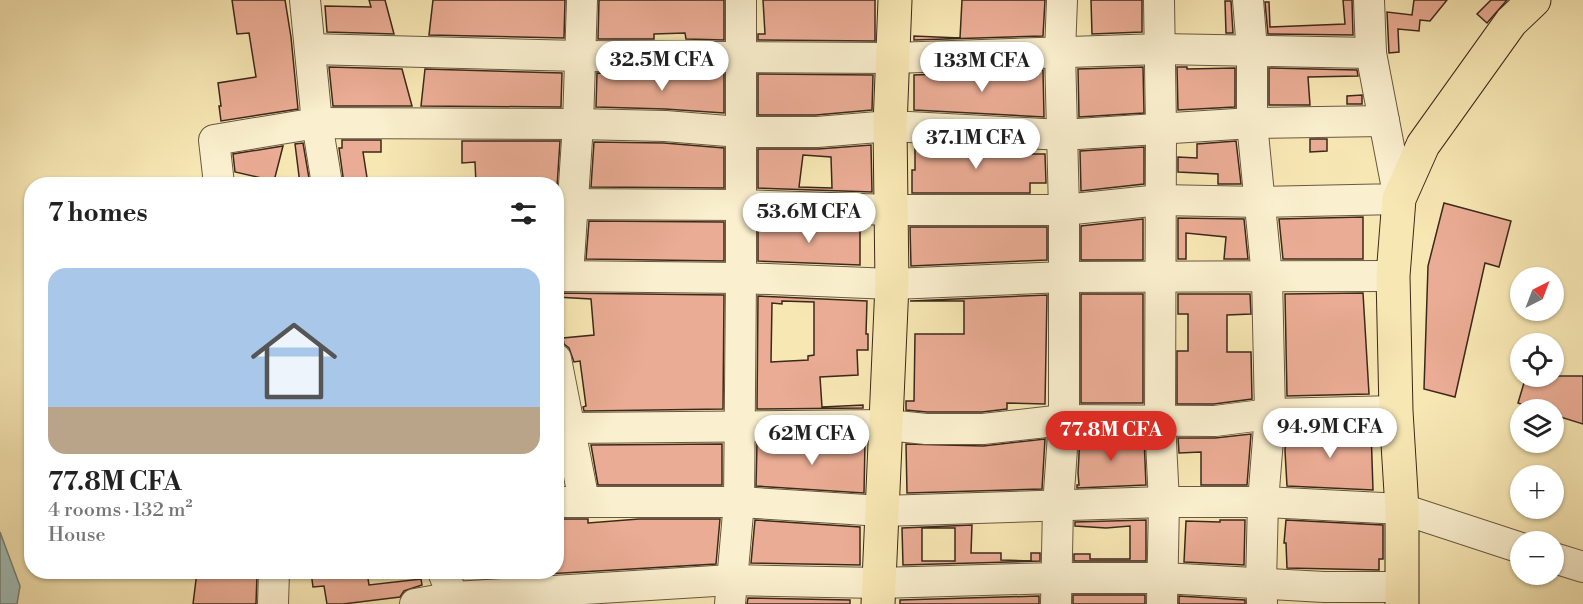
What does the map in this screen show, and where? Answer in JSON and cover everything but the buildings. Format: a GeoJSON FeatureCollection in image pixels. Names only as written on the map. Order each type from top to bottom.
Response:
{"type":"FeatureCollection","features":[{"type":"Feature","properties":{"kind":"main road"},"geometry":{"type":"LineString","coordinates":[[878,594],[892,284],[890,126],[895,0]]}},
{"type":"Feature","properties":{"kind":"main road"},"geometry":{"type":"LineString","coordinates":[[1402,596],[1402,509],[1396,411],[1393,276],[1400,199],[1423,145],[1511,22],[1534,0]]}},
{"type":"Feature","properties":{"kind":"street"},"geometry":{"type":"LineString","coordinates":[[305,0],[317,123],[326,177]]}},
{"type":"Feature","properties":{"kind":"street"},"geometry":{"type":"LineString","coordinates":[[564,228],[565,204],[578,124],[582,0]]}},
{"type":"Feature","properties":{"kind":"street"},"geometry":{"type":"LineString","coordinates":[[730,592],[739,502],[741,0]]}},
{"type":"Feature","properties":{"kind":"street"},"geometry":{"type":"LineString","coordinates":[[1056,591],[1058,506],[1064,420],[1064,210],[1060,52],[1062,0]]}},
{"type":"Feature","properties":{"kind":"street"},"geometry":{"type":"LineString","coordinates":[[1160,0],[1160,422],[1164,502],[1162,591]]}},
{"type":"Feature","properties":{"kind":"street"},"geometry":{"type":"LineString","coordinates":[[1248,0],[1252,50],[1252,123],[1267,277],[1270,414],[1263,502],[1262,594]]}},
{"type":"Feature","properties":{"kind":"street"},"geometry":{"type":"LineString","coordinates":[[565,204],[740,205],[891,210],[1064,210],[1160,200],[1261,202],[1400,199],[1371,53],[1369,0]]}},
{"type":"Feature","properties":{"kind":"street"},"geometry":{"type":"LineString","coordinates":[[310,48],[580,56],[893,58],[1160,49],[1371,53]]}},
{"type":"Feature","properties":{"kind":"street"},"geometry":{"type":"LineString","coordinates":[[218,177],[214,140],[317,123],[578,124],[665,126],[740,132],[817,132],[890,126],[1062,135],[1252,123],[1384,121]]}},
{"type":"Feature","properties":{"kind":"street"},"geometry":{"type":"LineString","coordinates":[[564,276],[741,278],[892,284],[1064,277],[1393,276]]}},
{"type":"Feature","properties":{"kind":"street"},"geometry":{"type":"LineString","coordinates":[[564,401],[569,428],[570,501],[739,502],[882,511],[1164,502],[1263,502],[1402,509],[1510,544]]}},
{"type":"Feature","properties":{"kind":"street"},"geometry":{"type":"LineString","coordinates":[[569,428],[886,425],[926,429],[983,429],[1064,420],[1215,421],[1270,414],[1396,411]]}},
{"type":"Feature","properties":{"kind":"street"},"geometry":{"type":"LineString","coordinates":[[1564,561],[1583,567]]}},
{"type":"Feature","properties":{"kind":"street"},"geometry":{"type":"LineString","coordinates":[[273,604],[274,579]]}},
{"type":"Feature","properties":{"kind":"street"},"geometry":{"type":"LineString","coordinates":[[415,604],[451,591],[878,594],[1162,591],[1262,594],[1324,587],[1402,596]]}},
{"type":"Feature","properties":{"kind":"water"},"geometry":{"type":"Polygon","coordinates":[[[0,532],[20,586],[17,604],[0,604],[0,532]]]}}]}
